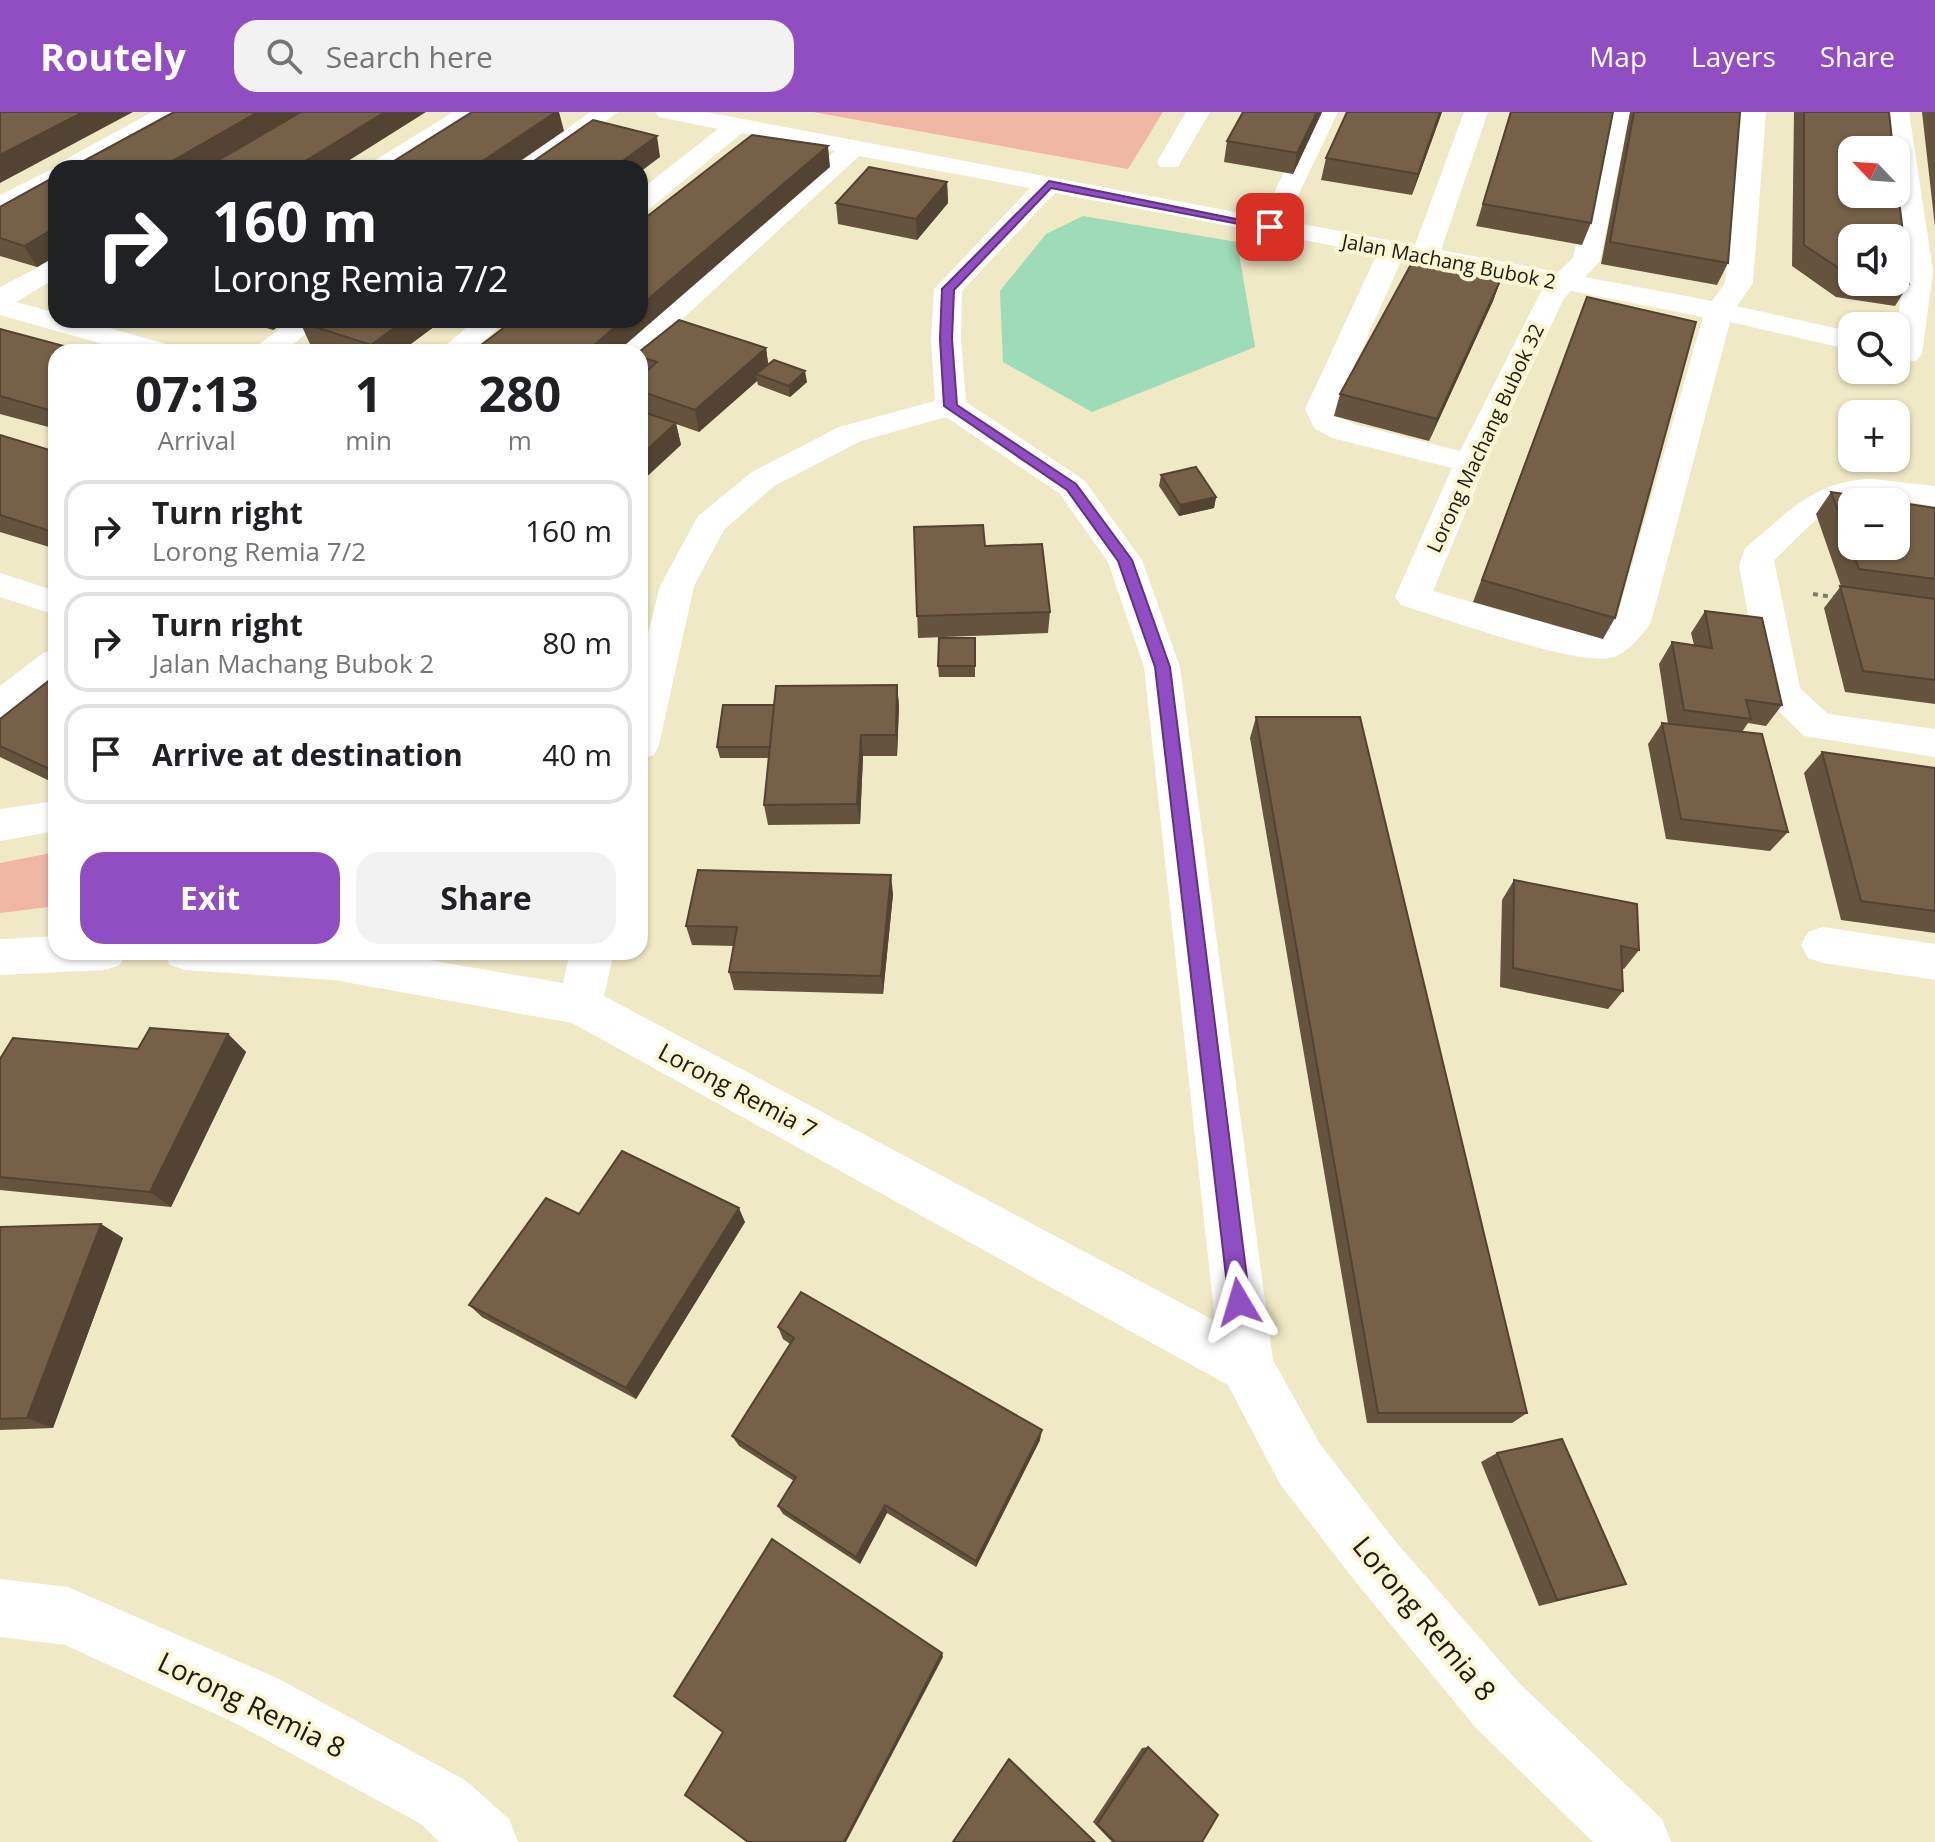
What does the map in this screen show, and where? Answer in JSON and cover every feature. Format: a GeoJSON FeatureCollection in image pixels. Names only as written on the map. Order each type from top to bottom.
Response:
{"type":"FeatureCollection","features":[{"type":"Feature","properties":{"kind":"street"},"geometry":{"type":"LineString","coordinates":[[83,160],[170,112]]}},
{"type":"Feature","properties":{"kind":"street"},"geometry":{"type":"LineString","coordinates":[[393,160],[470,112]]}},
{"type":"Feature","properties":{"kind":"street"},"geometry":{"type":"LineString","coordinates":[[537,160],[606,112]]}},
{"type":"Feature","properties":{"kind":"street","name":"Jalan Machang Bubok 2"},"geometry":{"type":"LineString","coordinates":[[667,112],[1719,311],[1838,338]]}},
{"type":"Feature","properties":{"kind":"street"},"geometry":{"type":"LineString","coordinates":[[1169,162],[1198,112]]}},
{"type":"Feature","properties":{"kind":"street"},"geometry":{"type":"LineString","coordinates":[[1270,227],[1326,112]]}},
{"type":"Feature","properties":{"kind":"street"},"geometry":{"type":"LineString","coordinates":[[1425,256],[1476,112]]}},
{"type":"Feature","properties":{"kind":"street","name":"Lorong Machang Bubok 32"},"geometry":{"type":"LineString","coordinates":[[1618,112],[1586,261],[1552,294],[1470,463],[1413,597],[1569,642],[1607,646],[1633,622],[1719,311]]}},
{"type":"Feature","properties":{"kind":"street"},"geometry":{"type":"LineString","coordinates":[[1719,311],[1739,283],[1754,112]]}},
{"type":"Feature","properties":{"kind":"street"},"geometry":{"type":"LineString","coordinates":[[1897,112],[1927,272],[1913,355]]}},
{"type":"Feature","properties":{"kind":"street"},"geometry":{"type":"LineString","coordinates":[[648,197],[738,125]]}},
{"type":"Feature","properties":{"kind":"street"},"geometry":{"type":"LineString","coordinates":[[639,344],[854,147]]}},
{"type":"Feature","properties":{"kind":"street"},"geometry":{"type":"LineString","coordinates":[[0,205],[48,179]]}},
{"type":"Feature","properties":{"kind":"street"},"geometry":{"type":"LineString","coordinates":[[951,406],[946,339],[948,289],[1049,184]]}},
{"type":"Feature","properties":{"kind":"street"},"geometry":{"type":"LineString","coordinates":[[1393,250],[1320,409],[1325,421],[1343,431],[1470,463]]}},
{"type":"Feature","properties":{"kind":"street"},"geometry":{"type":"LineString","coordinates":[[0,299],[48,271]]}},
{"type":"Feature","properties":{"kind":"street"},"geometry":{"type":"LineString","coordinates":[[0,306],[48,320]]}},
{"type":"Feature","properties":{"kind":"street"},"geometry":{"type":"LineString","coordinates":[[78,328],[135,344]]}},
{"type":"Feature","properties":{"kind":"street"},"geometry":{"type":"LineString","coordinates":[[110,337],[124,328]]}},
{"type":"Feature","properties":{"kind":"street"},"geometry":{"type":"LineString","coordinates":[[276,344],[298,328]]}},
{"type":"Feature","properties":{"kind":"street"},"geometry":{"type":"LineString","coordinates":[[463,344],[483,328]]}},
{"type":"Feature","properties":{"kind":"street"},"geometry":{"type":"LineString","coordinates":[[648,711],[677,586],[710,524],[763,479],[850,434],[951,406],[1072,487],[1125,560],[1162,667],[1247,1366]]}},
{"type":"Feature","properties":{"kind":"street"},"geometry":{"type":"LineString","coordinates":[[1935,496],[1853,490],[1833,494],[1757,556],[1782,693],[1817,726],[1935,743]]}},
{"type":"Feature","properties":{"kind":"street"},"geometry":{"type":"LineString","coordinates":[[0,585],[48,600]]}},
{"type":"Feature","properties":{"kind":"street"},"geometry":{"type":"LineString","coordinates":[[0,706],[48,668]]}},
{"type":"Feature","properties":{"kind":"street"},"geometry":{"type":"LineString","coordinates":[[0,825],[48,817]]}},
{"type":"Feature","properties":{"kind":"street"},"geometry":{"type":"LineString","coordinates":[[1823,945],[1935,962]]}},
{"type":"Feature","properties":{"kind":"street"},"geometry":{"type":"LineString","coordinates":[[0,957],[48,955]]}},
{"type":"Feature","properties":{"kind":"street","name":"Lorong Remia 7"},"geometry":{"type":"LineString","coordinates":[[304,960],[334,962],[580,1005],[1247,1366]]}},
{"type":"Feature","properties":{"kind":"street"},"geometry":{"type":"LineString","coordinates":[[580,1005],[590,960]]}},
{"type":"Feature","properties":{"kind":"street","name":"Lorong Remia 8"},"geometry":{"type":"LineString","coordinates":[[1247,1366],[1300,1464],[1375,1561],[1498,1706],[1639,1842]]}},
{"type":"Feature","properties":{"kind":"street","name":"Lorong Remia 8"},"geometry":{"type":"LineString","coordinates":[[0,1608],[68,1616],[257,1701],[443,1802],[486,1842]]}},
{"type":"Feature","properties":{"kind":"path"},"geometry":{"type":"LineString","coordinates":[[1761,586],[1848,599]]}},
{"type":"Feature","properties":{"kind":"shaded area"},"geometry":{"type":"Polygon","coordinates":[[[813,112],[1163,112],[1128,169],[813,112]]]}},
{"type":"Feature","properties":{"kind":"shaded area"},"geometry":{"type":"Polygon","coordinates":[[[1083,216],[1237,242],[1255,347],[1092,412],[1003,362],[1000,291],[1046,234],[1083,216]]]}},
{"type":"Feature","properties":{"kind":"shaded area"},"geometry":{"type":"Polygon","coordinates":[[[48,854],[48,907],[0,913],[0,863],[48,854]]]}},
{"type":"Feature","properties":{"kind":"building"},"geometry":{"type":"Polygon","coordinates":[[[0,112],[83,112],[0,155],[0,112]]]}},
{"type":"Feature","properties":{"kind":"building"},"geometry":{"type":"Polygon","coordinates":[[[174,112],[258,112],[174,160],[86,160],[174,112]]]}},
{"type":"Feature","properties":{"kind":"building"},"geometry":{"type":"Polygon","coordinates":[[[301,112],[385,112],[307,160],[219,160],[301,112]]]}},
{"type":"Feature","properties":{"kind":"building"},"geometry":{"type":"Polygon","coordinates":[[[472,112],[556,112],[484,160],[396,160],[472,112]]]}},
{"type":"Feature","properties":{"kind":"building"},"geometry":{"type":"Polygon","coordinates":[[[1243,112],[1317,112],[1297,153],[1227,141],[1243,112]]]}},
{"type":"Feature","properties":{"kind":"building"},"geometry":{"type":"Polygon","coordinates":[[[1347,112],[1440,112],[1418,174],[1326,158],[1347,112]]]}},
{"type":"Feature","properties":{"kind":"building"},"geometry":{"type":"Polygon","coordinates":[[[1511,112],[1613,112],[1591,223],[1483,204],[1511,112]]]}},
{"type":"Feature","properties":{"kind":"building"},"geometry":{"type":"Polygon","coordinates":[[[1634,112],[1740,112],[1728,263],[1610,242],[1634,112]]]}},
{"type":"Feature","properties":{"kind":"building"},"geometry":{"type":"Polygon","coordinates":[[[1804,112],[1889,112],[1892,136],[1838,136],[1838,208],[1900,208],[1902,224],[1838,224],[1838,268],[1804,245],[1804,112]]]}},
{"type":"Feature","properties":{"kind":"building"},"geometry":{"type":"Polygon","coordinates":[[[593,120],[657,136],[624,160],[536,160],[593,120]]]}},
{"type":"Feature","properties":{"kind":"building"},"geometry":{"type":"Polygon","coordinates":[[[752,135],[828,146],[648,299],[648,216],[752,135]]]}},
{"type":"Feature","properties":{"kind":"building"},"geometry":{"type":"Polygon","coordinates":[[[869,167],[947,182],[916,219],[836,203],[869,167]]]}},
{"type":"Feature","properties":{"kind":"building"},"geometry":{"type":"Polygon","coordinates":[[[48,180],[48,232],[24,246],[0,238],[0,207],[48,180]]]}},
{"type":"Feature","properties":{"kind":"building"},"geometry":{"type":"Polygon","coordinates":[[[1414,259],[1501,279],[1437,419],[1340,394],[1414,259]]]}},
{"type":"Feature","properties":{"kind":"building"},"geometry":{"type":"Polygon","coordinates":[[[1587,297],[1696,322],[1615,618],[1482,580],[1587,297]]]}},
{"type":"Feature","properties":{"kind":"building"},"geometry":{"type":"Polygon","coordinates":[[[679,320],[766,348],[695,410],[648,394],[648,370],[657,362],[648,359],[648,345],[679,320]]]}},
{"type":"Feature","properties":{"kind":"building"},"geometry":{"type":"Polygon","coordinates":[[[319,328],[394,328],[368,344],[319,328]]]}},
{"type":"Feature","properties":{"kind":"building"},"geometry":{"type":"Polygon","coordinates":[[[504,328],[614,328],[595,344],[482,344],[504,328]]]}},
{"type":"Feature","properties":{"kind":"building"},"geometry":{"type":"Polygon","coordinates":[[[0,329],[56,344],[48,344],[48,410],[0,396],[0,329]]]}},
{"type":"Feature","properties":{"kind":"building"},"geometry":{"type":"Polygon","coordinates":[[[774,360],[805,371],[789,386],[756,374],[774,360]]]}},
{"type":"Feature","properties":{"kind":"building"},"geometry":{"type":"Polygon","coordinates":[[[648,414],[676,423],[648,449],[648,414]]]}},
{"type":"Feature","properties":{"kind":"building"},"geometry":{"type":"Polygon","coordinates":[[[0,435],[48,450],[48,530],[0,515],[0,435]]]}},
{"type":"Feature","properties":{"kind":"building"},"geometry":{"type":"Polygon","coordinates":[[[1196,467],[1216,497],[1180,505],[1161,475],[1196,467]]]}},
{"type":"Feature","properties":{"kind":"building"},"geometry":{"type":"Polygon","coordinates":[[[1831,492],[1838,493],[1838,511],[1831,492]]]}},
{"type":"Feature","properties":{"kind":"building"},"geometry":{"type":"Polygon","coordinates":[[[1910,504],[1935,508],[1935,579],[1859,569],[1856,560],[1910,560],[1910,504]]]}},
{"type":"Feature","properties":{"kind":"building"},"geometry":{"type":"Polygon","coordinates":[[[983,525],[985,546],[1042,544],[1050,612],[917,616],[914,527],[983,525]]]}},
{"type":"Feature","properties":{"kind":"building"},"geometry":{"type":"Polygon","coordinates":[[[1840,586],[1935,599],[1935,680],[1863,671],[1840,586]]]}},
{"type":"Feature","properties":{"kind":"building"},"geometry":{"type":"Polygon","coordinates":[[[1705,611],[1762,618],[1782,705],[1746,700],[1751,719],[1684,710],[1672,642],[1712,648],[1705,611]]]}},
{"type":"Feature","properties":{"kind":"building"},"geometry":{"type":"Polygon","coordinates":[[[939,638],[975,638],[975,666],[938,666],[939,638]]]}},
{"type":"Feature","properties":{"kind":"building"},"geometry":{"type":"Polygon","coordinates":[[[48,681],[48,768],[0,746],[0,719],[48,681]]]}},
{"type":"Feature","properties":{"kind":"building"},"geometry":{"type":"Polygon","coordinates":[[[897,685],[896,735],[861,735],[857,804],[764,805],[776,686],[897,685]]]}},
{"type":"Feature","properties":{"kind":"building"},"geometry":{"type":"Polygon","coordinates":[[[723,705],[774,705],[770,747],[717,747],[723,705]]]}},
{"type":"Feature","properties":{"kind":"building"},"geometry":{"type":"Polygon","coordinates":[[[1256,717],[1360,717],[1527,1413],[1378,1413],[1256,717]]]}},
{"type":"Feature","properties":{"kind":"building"},"geometry":{"type":"Polygon","coordinates":[[[1662,723],[1762,734],[1788,832],[1681,819],[1662,723]]]}},
{"type":"Feature","properties":{"kind":"building"},"geometry":{"type":"Polygon","coordinates":[[[1822,752],[1935,768],[1935,911],[1861,901],[1822,752]]]}},
{"type":"Feature","properties":{"kind":"building"},"geometry":{"type":"Polygon","coordinates":[[[698,870],[891,875],[881,976],[729,972],[737,927],[686,926],[698,870]]]}},
{"type":"Feature","properties":{"kind":"building"},"geometry":{"type":"Polygon","coordinates":[[[1514,880],[1637,904],[1639,950],[1621,946],[1623,991],[1513,968],[1514,880]]]}},
{"type":"Feature","properties":{"kind":"building"},"geometry":{"type":"Polygon","coordinates":[[[150,1028],[228,1034],[150,1192],[0,1177],[0,1059],[13,1038],[138,1049],[150,1028]]]}},
{"type":"Feature","properties":{"kind":"building"},"geometry":{"type":"Polygon","coordinates":[[[622,1151],[739,1208],[626,1388],[469,1305],[546,1198],[579,1214],[622,1151]]]}},
{"type":"Feature","properties":{"kind":"building"},"geometry":{"type":"Polygon","coordinates":[[[101,1224],[27,1418],[0,1419],[0,1227],[101,1224]]]}},
{"type":"Feature","properties":{"kind":"building"},"geometry":{"type":"Polygon","coordinates":[[[801,1292],[1042,1430],[976,1561],[885,1505],[856,1557],[778,1506],[796,1477],[732,1436],[794,1338],[778,1327],[801,1292]]]}},
{"type":"Feature","properties":{"kind":"building"},"geometry":{"type":"Polygon","coordinates":[[[1562,1439],[1626,1584],[1557,1600],[1497,1453],[1562,1439]]]}},
{"type":"Feature","properties":{"kind":"building"},"geometry":{"type":"Polygon","coordinates":[[[772,1539],[942,1653],[844,1842],[748,1842],[685,1795],[723,1732],[674,1696],[772,1539]]]}},
{"type":"Feature","properties":{"kind":"building"},"geometry":{"type":"Polygon","coordinates":[[[1148,1747],[1218,1815],[1202,1842],[1115,1842],[1097,1824],[1148,1747]]]}},
{"type":"Feature","properties":{"kind":"building"},"geometry":{"type":"Polygon","coordinates":[[[1009,1759],[1095,1842],[953,1842],[1009,1759]]]}},
{"type":"Feature","properties":{"kind":"route"},"geometry":{"type":"LineString","coordinates":[[1239,1302],[1162,667],[1125,560],[1072,487],[951,406],[946,339],[948,289],[1049,184],[1270,227]]}}]}
